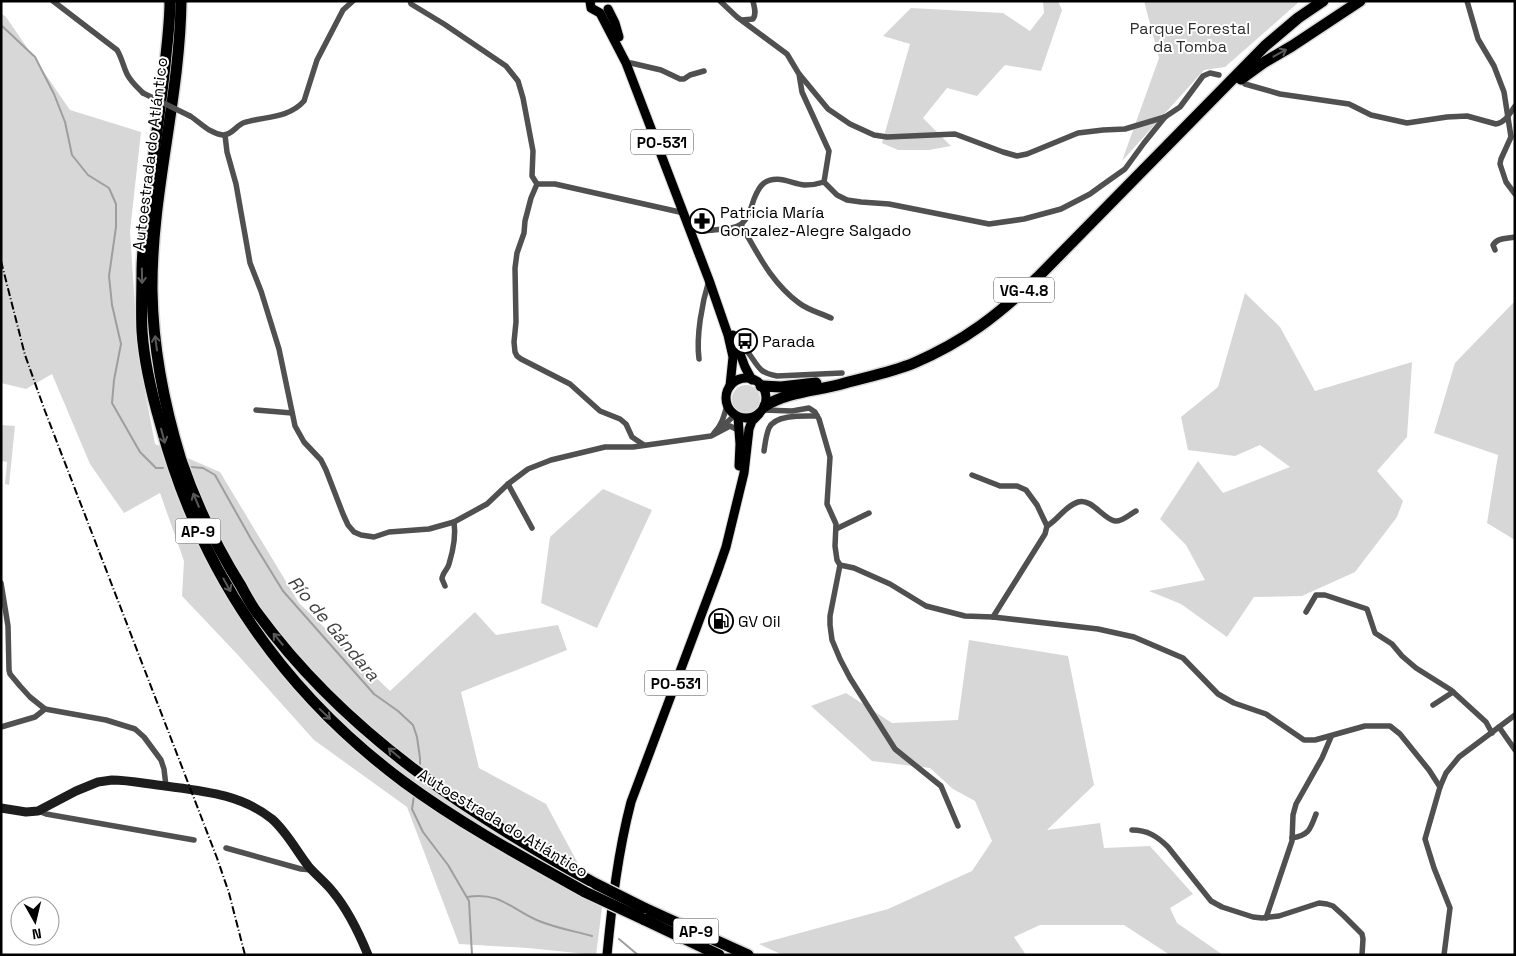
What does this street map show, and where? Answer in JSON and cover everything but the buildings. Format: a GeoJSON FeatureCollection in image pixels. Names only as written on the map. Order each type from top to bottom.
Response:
{"type":"FeatureCollection","features":[{"type":"Feature","properties":{"kind":"highway","name":"Autoestrada do Atlántico"},"geometry":{"type":"LineString","coordinates":[[170,1],[164,78],[142,267],[142,330],[152,394],[169,456],[194,524],[235,600],[265,645],[317,706],[404,782],[445,810],[523,858],[585,892],[644,913],[748,955]]}},
{"type":"Feature","properties":{"kind":"highway","name":"Autoestrada do Atlántico"},"geometry":{"type":"LineString","coordinates":[[181,1],[178,55],[157,204],[153,250],[152,290],[154,329],[160,378],[171,427],[190,486],[204,520],[226,562],[256,612],[296,662],[354,720],[398,757],[447,794],[502,831],[719,955]]}},
{"type":"Feature","properties":{"kind":"highway","name":"VG-4.8"},"geometry":{"type":"LineString","coordinates":[[762,410],[780,398],[830,388],[912,364],[938,352],[980,328],[1038,277],[1264,46],[1298,18],[1324,1]]}},
{"type":"Feature","properties":{"kind":"highway"},"geometry":{"type":"LineString","coordinates":[[1150,163],[1175,145],[1248,73],[1360,1]]}},
{"type":"Feature","properties":{"kind":"highway","name":"VG-4.8"},"geometry":{"type":"LineString","coordinates":[[757,383],[781,387],[870,376]]}},
{"type":"Feature","properties":{"kind":"main road","name":"PO-531"},"geometry":{"type":"LineString","coordinates":[[590,1],[591,8],[606,9]]}},
{"type":"Feature","properties":{"kind":"main road","name":"PO-531"},"geometry":{"type":"LineString","coordinates":[[606,9],[616,23],[619,37],[659,133],[692,226],[699,234],[737,346],[766,397],[762,410],[749,429],[744,473],[726,547],[631,802],[616,870],[611,921]]}},
{"type":"Feature","properties":{"kind":"main road","name":"PO-531"},"geometry":{"type":"LineString","coordinates":[[606,9],[728,335],[733,357],[730,386],[726,395],[727,405]]}},
{"type":"Feature","properties":{"kind":"main road"},"geometry":{"type":"LineString","coordinates":[[730,386],[743,379],[757,383]]}},
{"type":"Feature","properties":{"kind":"main road"},"geometry":{"type":"LineString","coordinates":[[727,405],[736,416],[748,418],[762,410]]}},
{"type":"Feature","properties":{"kind":"main road","name":"PO-531"},"geometry":{"type":"LineString","coordinates":[[736,416],[740,431],[738,496]]}},
{"type":"Feature","properties":{"kind":"main road"},"geometry":{"type":"LineString","coordinates":[[1,808],[26,812],[38,810],[98,782],[118,780],[207,791],[238,800],[272,820],[312,870],[329,886],[344,906],[368,955]]}},
{"type":"Feature","properties":{"kind":"main road"},"geometry":{"type":"LineString","coordinates":[[607,955],[611,921]]}},
{"type":"Feature","properties":{"kind":"street"},"geometry":{"type":"LineString","coordinates":[[53,1],[117,50],[134,85],[143,93],[190,116],[212,132],[225,135],[240,124],[278,116],[291,112],[300,106],[304,101],[317,60],[344,10],[354,1]]}},
{"type":"Feature","properties":{"kind":"street"},"geometry":{"type":"LineString","coordinates":[[410,1],[411,4],[506,66],[518,81],[533,150],[532,176],[537,184]]}},
{"type":"Feature","properties":{"kind":"street"},"geometry":{"type":"LineString","coordinates":[[720,1],[787,54],[799,74],[828,109],[869,134],[887,137],[956,134],[1017,156],[1027,154],[1078,133],[1125,129],[1165,117],[1180,107],[1204,76],[1210,74],[1219,75]]}},
{"type":"Feature","properties":{"kind":"street"},"geometry":{"type":"LineString","coordinates":[[742,20],[753,19],[755,14],[753,1]]}},
{"type":"Feature","properties":{"kind":"street"},"geometry":{"type":"LineString","coordinates":[[1467,1],[1478,39],[1494,66],[1501,83],[1511,137],[1500,159],[1500,164],[1506,182],[1515,194]]}},
{"type":"Feature","properties":{"kind":"street"},"geometry":{"type":"LineString","coordinates":[[631,63],[661,70],[680,79],[684,79],[690,74],[704,71]]}},
{"type":"Feature","properties":{"kind":"street"},"geometry":{"type":"LineString","coordinates":[[799,74],[802,92],[829,151],[824,182]]}},
{"type":"Feature","properties":{"kind":"street"},"geometry":{"type":"LineString","coordinates":[[1245,84],[1280,94],[1348,104],[1371,115],[1407,123],[1467,116],[1496,124],[1508,116],[1515,106]]}},
{"type":"Feature","properties":{"kind":"street"},"geometry":{"type":"LineString","coordinates":[[824,182],[837,195],[847,200],[889,204],[988,224],[1024,219],[1060,210],[1096,190],[1125,169],[1165,117]]}},
{"type":"Feature","properties":{"kind":"street"},"geometry":{"type":"LineString","coordinates":[[225,135],[250,263],[279,349],[295,426],[304,442],[326,470],[348,525],[354,532],[361,535],[374,536],[396,531],[429,529],[454,522],[487,504],[508,484],[528,469],[551,460],[605,447],[644,445],[711,436],[730,426],[740,431]]}},
{"type":"Feature","properties":{"kind":"street"},"geometry":{"type":"LineString","coordinates":[[699,234],[731,229],[742,225],[756,193],[764,184],[779,179],[805,185],[824,182]]}},
{"type":"Feature","properties":{"kind":"street"},"geometry":{"type":"LineString","coordinates":[[537,184],[556,184],[680,210]]}},
{"type":"Feature","properties":{"kind":"street"},"geometry":{"type":"LineString","coordinates":[[537,184],[531,198],[514,268],[516,305],[515,352],[521,359],[570,384],[600,411],[620,419],[626,424],[632,436],[644,445]]}},
{"type":"Feature","properties":{"kind":"street"},"geometry":{"type":"LineString","coordinates":[[742,225],[768,272],[776,281],[798,303],[831,318]]}},
{"type":"Feature","properties":{"kind":"street"},"geometry":{"type":"LineString","coordinates":[[1495,250],[1493,245],[1496,241],[1515,237]]}},
{"type":"Feature","properties":{"kind":"street"},"geometry":{"type":"LineString","coordinates":[[699,359],[697,345],[703,302],[709,280]]}},
{"type":"Feature","properties":{"kind":"street"},"geometry":{"type":"LineString","coordinates":[[703,302],[706,298],[710,297],[716,300]]}},
{"type":"Feature","properties":{"kind":"street"},"geometry":{"type":"LineString","coordinates":[[737,346],[750,353],[756,365],[767,374],[777,376],[842,373]]}},
{"type":"Feature","properties":{"kind":"street"},"geometry":{"type":"LineString","coordinates":[[780,398],[779,402],[785,410]]}},
{"type":"Feature","properties":{"kind":"street"},"geometry":{"type":"LineString","coordinates":[[711,436],[721,424],[727,405]]}},
{"type":"Feature","properties":{"kind":"street"},"geometry":{"type":"LineString","coordinates":[[762,410],[792,411],[809,408],[817,416],[830,457],[827,504],[834,517],[836,529],[835,546],[840,565],[830,616],[832,640],[850,678],[895,749],[941,786],[958,826]]}},
{"type":"Feature","properties":{"kind":"street"},"geometry":{"type":"LineString","coordinates":[[256,410],[292,413]]}},
{"type":"Feature","properties":{"kind":"street"},"geometry":{"type":"LineString","coordinates":[[723,430],[725,424],[736,416]]}},
{"type":"Feature","properties":{"kind":"street"},"geometry":{"type":"LineString","coordinates":[[764,451],[770,427],[775,420],[788,417],[817,416]]}},
{"type":"Feature","properties":{"kind":"street"},"geometry":{"type":"LineString","coordinates":[[972,476],[1000,486],[1017,486],[1026,490],[1037,505],[1047,526],[1045,534],[993,617]]}},
{"type":"Feature","properties":{"kind":"street"},"geometry":{"type":"LineString","coordinates":[[508,484],[532,528]]}},
{"type":"Feature","properties":{"kind":"street"},"geometry":{"type":"LineString","coordinates":[[1047,526],[1077,502],[1084,502],[1115,521],[1122,520],[1136,511]]}},
{"type":"Feature","properties":{"kind":"street"},"geometry":{"type":"LineString","coordinates":[[836,529],[869,513]]}},
{"type":"Feature","properties":{"kind":"street"},"geometry":{"type":"LineString","coordinates":[[445,586],[442,579],[449,563],[454,539],[454,522]]}},
{"type":"Feature","properties":{"kind":"street"},"geometry":{"type":"LineString","coordinates":[[840,565],[854,568],[890,584],[926,606],[965,616],[993,617],[1098,629],[1134,638],[1183,658],[1218,694],[1234,703],[1266,714],[1304,740],[1331,737],[1365,726],[1390,726],[1400,734],[1440,787]]}},
{"type":"Feature","properties":{"kind":"street"},"geometry":{"type":"LineString","coordinates":[[1,582],[8,626],[8,665],[10,674],[26,693],[45,709],[106,720],[135,729],[144,737],[161,760],[166,786]]}},
{"type":"Feature","properties":{"kind":"street"},"geometry":{"type":"LineString","coordinates":[[1306,612],[1316,595],[1325,595],[1367,610],[1375,633],[1392,644],[1416,668],[1453,692],[1486,722],[1492,732]]}},
{"type":"Feature","properties":{"kind":"street"},"geometry":{"type":"LineString","coordinates":[[1433,706],[1453,692]]}},
{"type":"Feature","properties":{"kind":"street"},"geometry":{"type":"LineString","coordinates":[[1,728],[35,717],[45,709]]}},
{"type":"Feature","properties":{"kind":"street"},"geometry":{"type":"LineString","coordinates":[[1444,955],[1450,908],[1425,839],[1440,787],[1446,773],[1459,757],[1515,715]]}},
{"type":"Feature","properties":{"kind":"street"},"geometry":{"type":"LineString","coordinates":[[1498,727],[1515,750]]}},
{"type":"Feature","properties":{"kind":"street"},"geometry":{"type":"LineString","coordinates":[[1266,918],[1287,858],[1292,838],[1292,815],[1331,737]]}},
{"type":"Feature","properties":{"kind":"street"},"geometry":{"type":"LineString","coordinates":[[38,810],[46,814],[194,840]]}},
{"type":"Feature","properties":{"kind":"street"},"geometry":{"type":"LineString","coordinates":[[1292,838],[1307,833],[1316,814]]}},
{"type":"Feature","properties":{"kind":"street"},"geometry":{"type":"LineString","coordinates":[[1132,830],[1143,830],[1161,840],[1211,901],[1222,907],[1253,917],[1266,918],[1279,916],[1319,903],[1333,906],[1361,932],[1363,939],[1362,955]]}},
{"type":"Feature","properties":{"kind":"street"},"geometry":{"type":"LineString","coordinates":[[226,848],[301,869],[312,870]]}},
{"type":"Feature","properties":{"kind":"street"},"geometry":{"type":"LineString","coordinates":[[603,955],[611,921]]}},
{"type":"Feature","properties":{"kind":"street"},"geometry":{"type":"LineString","coordinates":[[610,955],[611,921]]}},
{"type":"Feature","properties":{"kind":"green space"},"geometry":{"type":"Polygon","coordinates":[[[1043,1],[1058,1],[1062,10],[1041,71],[1005,65],[977,96],[947,88],[923,118],[951,146],[929,150],[898,150],[882,143],[910,44],[883,36],[911,8],[1003,13],[1030,31],[1044,13],[1043,1]]]}},
{"type":"Feature","properties":{"kind":"green space","name":"Parque Forestal da Tomba"},"geometry":{"type":"Polygon","coordinates":[[[1144,1],[1300,1],[1225,67],[1204,70],[1122,161],[1159,58],[1144,1]]]}},
{"type":"Feature","properties":{"kind":"green space"},"geometry":{"type":"Polygon","coordinates":[[[1,13],[6,17],[70,110],[141,132],[130,231],[138,355],[155,444],[220,472],[299,603],[390,691],[475,612],[496,635],[558,625],[567,650],[461,692],[479,768],[546,804],[602,908],[596,955],[528,948],[459,944],[407,807],[314,740],[182,596],[184,561],[160,493],[124,513],[90,464],[52,374],[26,389],[1,383],[1,13]]]}},
{"type":"Feature","properties":{"kind":"green space"},"geometry":{"type":"Polygon","coordinates":[[[1245,293],[1280,327],[1315,391],[1412,362],[1407,437],[1377,471],[1403,501],[1397,517],[1355,572],[1302,596],[1254,597],[1227,637],[1181,604],[1149,591],[1205,580],[1186,545],[1160,519],[1198,461],[1223,493],[1290,467],[1260,445],[1235,456],[1188,450],[1181,417],[1218,387],[1245,293]]]}},
{"type":"Feature","properties":{"kind":"green space"},"geometry":{"type":"Polygon","coordinates":[[[1515,301],[1515,540],[1487,523],[1498,455],[1434,433],[1455,363],[1515,301]]]}},
{"type":"Feature","properties":{"kind":"green space"},"geometry":{"type":"Polygon","coordinates":[[[746,385],[756,389],[760,399],[756,409],[746,413],[736,409],[732,399],[736,389],[746,385]]]}},
{"type":"Feature","properties":{"kind":"green space"},"geometry":{"type":"Polygon","coordinates":[[[1,425],[15,426],[9,485],[5,484],[7,462],[1,461],[1,425]]]}},
{"type":"Feature","properties":{"kind":"green space"},"geometry":{"type":"Polygon","coordinates":[[[603,489],[652,510],[597,628],[541,603],[550,537],[603,489]]]}},
{"type":"Feature","properties":{"kind":"green space"},"geometry":{"type":"Polygon","coordinates":[[[969,640],[1068,656],[1094,785],[1047,830],[1100,823],[1104,848],[1150,846],[1193,894],[1170,908],[1177,923],[1223,955],[1170,955],[1124,925],[1040,925],[1014,937],[1026,955],[783,955],[759,944],[888,909],[972,871],[992,841],[975,801],[953,789],[930,768],[872,761],[811,706],[846,693],[892,723],[958,720],[969,640]]]}},
{"type":"Feature","properties":{"kind":"waterway"},"geometry":{"type":"LineString","coordinates":[[1,25],[35,57],[54,94],[65,122],[72,155],[88,175],[109,188],[116,204],[116,227],[109,276],[112,305],[121,344],[112,403],[140,452],[156,468],[163,468]]}},
{"type":"Feature","properties":{"kind":"waterway","name":"Río de Gándara"},"geometry":{"type":"LineString","coordinates":[[191,467],[203,468],[215,475],[283,591],[374,694],[398,711],[413,725],[417,737],[420,764]]}},
{"type":"Feature","properties":{"kind":"waterway","name":"Río de Gándara"},"geometry":{"type":"LineString","coordinates":[[414,796],[412,809],[423,832],[448,865],[469,901],[472,955]]}},
{"type":"Feature","properties":{"kind":"waterway"},"geometry":{"type":"LineString","coordinates":[[467,897],[478,896],[497,899],[539,921],[558,928],[592,936]]}},
{"type":"Feature","properties":{"kind":"waterway"},"geometry":{"type":"LineString","coordinates":[[619,939],[638,955]]}},
{"type":"Feature","properties":{"kind":"railway"},"geometry":{"type":"LineString","coordinates":[[1,261],[25,355],[217,858],[229,893],[245,955]]}},
{"type":"Feature","properties":{"kind":"place","name":"Patricia María Gonzalez-Alegre Salgado"},"geometry":{"type":"Point","coordinates":[702,221]}},
{"type":"Feature","properties":{"kind":"place","name":"Parada"},"geometry":{"type":"Point","coordinates":[745,341]}},
{"type":"Feature","properties":{"kind":"place","name":"GV Oil"},"geometry":{"type":"Point","coordinates":[721,621]}}]}
